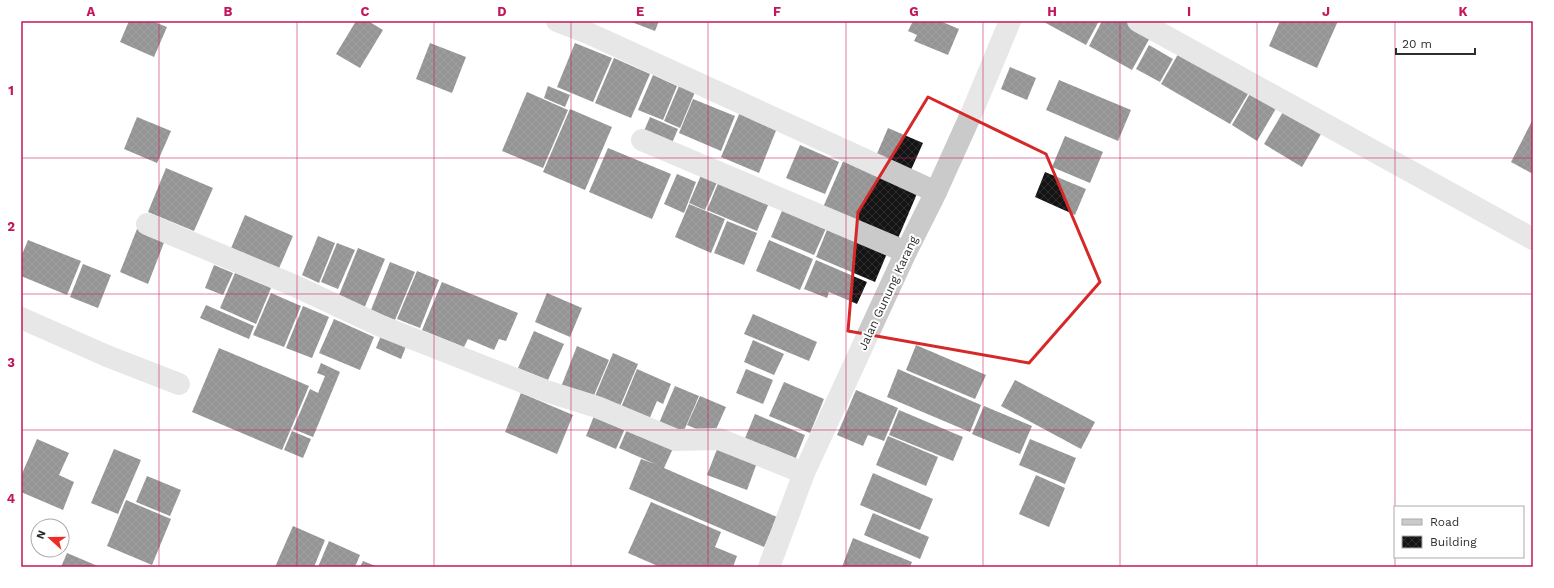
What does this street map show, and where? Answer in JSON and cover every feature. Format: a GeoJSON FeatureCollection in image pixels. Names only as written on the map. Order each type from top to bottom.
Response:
{"type":"FeatureCollection","features":[{"type":"Feature","properties":{"kind":"street"},"geometry":{"type":"LineString","coordinates":[[557,21],[588,33],[936,192]]}},
{"type":"Feature","properties":{"kind":"street"},"geometry":{"type":"LineString","coordinates":[[1138,21],[1533,239]]}},
{"type":"Feature","properties":{"kind":"street","name":"Jalan Gunung Karang"},"geometry":{"type":"LineString","coordinates":[[769,567],[804,474],[973,110],[1006,22]]}},
{"type":"Feature","properties":{"kind":"street"},"geometry":{"type":"LineString","coordinates":[[642,140],[906,252]]}},
{"type":"Feature","properties":{"kind":"street"},"geometry":{"type":"LineString","coordinates":[[147,224],[295,286],[383,327],[546,391],[597,407],[676,440],[719,439],[804,474]]}},
{"type":"Feature","properties":{"kind":"street"},"geometry":{"type":"LineString","coordinates":[[21,318],[107,356],[178,384]]}},
{"type":"Feature","properties":{"kind":"highlighted area"},"geometry":{"type":"Polygon","coordinates":[[[928,97],[1046,154],[1100,282],[1029,363],[848,331],[858,212],[928,97]]]}},
{"type":"Feature","properties":{"kind":"building"},"geometry":{"type":"Polygon","coordinates":[[[129,21],[152,21],[167,27],[154,57],[120,42],[129,21]]]}},
{"type":"Feature","properties":{"kind":"building"},"geometry":{"type":"Polygon","coordinates":[[[356,21],[368,21],[383,30],[360,68],[336,54],[356,21]]]}},
{"type":"Feature","properties":{"kind":"building"},"geometry":{"type":"Polygon","coordinates":[[[629,21],[659,21],[655,31],[629,21]]]}},
{"type":"Feature","properties":{"kind":"building"},"geometry":{"type":"Polygon","coordinates":[[[913,21],[940,21],[959,29],[948,55],[914,41],[917,35],[908,31],[913,21]]]}},
{"type":"Feature","properties":{"kind":"building"},"geometry":{"type":"Polygon","coordinates":[[[1099,21],[1086,45],[1044,22],[1099,21]]]}},
{"type":"Feature","properties":{"kind":"building"},"geometry":{"type":"Polygon","coordinates":[[[1102,21],[1128,21],[1152,34],[1132,70],[1089,46],[1102,21]]]}},
{"type":"Feature","properties":{"kind":"building"},"geometry":{"type":"Polygon","coordinates":[[[1280,21],[1338,21],[1317,68],[1269,46],[1280,21]]]}},
{"type":"Feature","properties":{"kind":"building"},"geometry":{"type":"Polygon","coordinates":[[[430,43],[466,57],[452,93],[416,79],[430,43]]]}},
{"type":"Feature","properties":{"kind":"building"},"geometry":{"type":"Polygon","coordinates":[[[575,43],[612,58],[593,102],[557,87],[575,43]]]}},
{"type":"Feature","properties":{"kind":"building"},"geometry":{"type":"Polygon","coordinates":[[[1149,45],[1173,59],[1160,82],[1136,69],[1149,45]]]}},
{"type":"Feature","properties":{"kind":"building"},"geometry":{"type":"Polygon","coordinates":[[[1181,49],[1251,89],[1230,124],[1161,84],[1181,49]]]}},
{"type":"Feature","properties":{"kind":"building"},"geometry":{"type":"Polygon","coordinates":[[[614,58],[650,74],[631,118],[595,103],[614,58]]]}},
{"type":"Feature","properties":{"kind":"building"},"geometry":{"type":"Polygon","coordinates":[[[1010,67],[1036,78],[1027,100],[1001,89],[1010,67]]]}},
{"type":"Feature","properties":{"kind":"building"},"geometry":{"type":"Polygon","coordinates":[[[653,75],[677,86],[663,120],[638,110],[653,75]]]}},
{"type":"Feature","properties":{"kind":"building"},"geometry":{"type":"Polygon","coordinates":[[[1059,80],[1131,110],[1118,141],[1046,110],[1059,80]]]}},
{"type":"Feature","properties":{"kind":"building"},"geometry":{"type":"Polygon","coordinates":[[[548,86],[570,95],[565,107],[544,98],[548,86]]]}},
{"type":"Feature","properties":{"kind":"building"},"geometry":{"type":"Polygon","coordinates":[[[679,86],[695,92],[680,128],[664,121],[679,86]]]}},
{"type":"Feature","properties":{"kind":"building"},"geometry":{"type":"Polygon","coordinates":[[[1252,90],[1278,105],[1257,141],[1232,125],[1252,90]]]}},
{"type":"Feature","properties":{"kind":"building"},"geometry":{"type":"Polygon","coordinates":[[[527,92],[568,110],[543,168],[502,151],[527,92]]]}},
{"type":"Feature","properties":{"kind":"building"},"geometry":{"type":"Polygon","coordinates":[[[693,99],[735,116],[721,151],[679,133],[693,99]]]}},
{"type":"Feature","properties":{"kind":"building"},"geometry":{"type":"Polygon","coordinates":[[[570,109],[612,127],[585,190],[543,172],[570,109]]]}},
{"type":"Feature","properties":{"kind":"building"},"geometry":{"type":"Polygon","coordinates":[[[740,112],[777,128],[759,173],[721,157],[740,112]]]}},
{"type":"Feature","properties":{"kind":"building"},"geometry":{"type":"Polygon","coordinates":[[[1283,112],[1321,134],[1302,167],[1264,144],[1283,112]]]}},
{"type":"Feature","properties":{"kind":"building"},"geometry":{"type":"Polygon","coordinates":[[[137,117],[171,131],[157,163],[124,149],[137,117]]]}},
{"type":"Feature","properties":{"kind":"building"},"geometry":{"type":"Polygon","coordinates":[[[650,117],[678,129],[672,143],[644,131],[650,117]]]}},
{"type":"Feature","properties":{"kind":"building"},"geometry":{"type":"Polygon","coordinates":[[[1533,119],[1533,174],[1511,162],[1533,119]]]}},
{"type":"Feature","properties":{"kind":"building"},"geometry":{"type":"Polygon","coordinates":[[[888,128],[923,143],[911,170],[876,156],[888,128]]]}},
{"type":"Feature","properties":{"kind":"building"},"geometry":{"type":"Polygon","coordinates":[[[1065,136],[1103,152],[1090,183],[1052,167],[1065,136]]]}},
{"type":"Feature","properties":{"kind":"building"},"geometry":{"type":"Polygon","coordinates":[[[800,145],[839,162],[825,194],[786,178],[800,145]]]}},
{"type":"Feature","properties":{"kind":"building"},"geometry":{"type":"Polygon","coordinates":[[[608,148],[671,174],[652,219],[589,192],[608,148]]]}},
{"type":"Feature","properties":{"kind":"building"},"geometry":{"type":"Polygon","coordinates":[[[845,157],[919,189],[896,243],[821,212],[845,157]]]}},
{"type":"Feature","properties":{"kind":"building"},"geometry":{"type":"Polygon","coordinates":[[[166,168],[213,188],[194,231],[148,212],[166,168]]]}},
{"type":"Feature","properties":{"kind":"building"},"geometry":{"type":"Polygon","coordinates":[[[1045,172],[1086,189],[1075,215],[1035,197],[1045,172]]]}},
{"type":"Feature","properties":{"kind":"building"},"geometry":{"type":"Polygon","coordinates":[[[702,173],[718,180],[705,210],[689,203],[702,173]]]}},
{"type":"Feature","properties":{"kind":"building"},"geometry":{"type":"Polygon","coordinates":[[[677,174],[696,182],[684,213],[664,204],[677,174]]]}},
{"type":"Feature","properties":{"kind":"building"},"geometry":{"type":"Polygon","coordinates":[[[719,181],[769,203],[757,231],[707,210],[719,181]]]}},
{"type":"Feature","properties":{"kind":"building"},"geometry":{"type":"Polygon","coordinates":[[[689,204],[725,219],[711,253],[675,237],[689,204]]]}},
{"type":"Feature","properties":{"kind":"building"},"geometry":{"type":"Polygon","coordinates":[[[784,206],[828,224],[814,255],[771,237],[784,206]]]}},
{"type":"Feature","properties":{"kind":"building"},"geometry":{"type":"Polygon","coordinates":[[[245,215],[293,236],[277,273],[229,253],[245,215]]]}},
{"type":"Feature","properties":{"kind":"building"},"geometry":{"type":"Polygon","coordinates":[[[727,221],[757,233],[744,265],[714,253],[727,221]]]}},
{"type":"Feature","properties":{"kind":"building"},"geometry":{"type":"Polygon","coordinates":[[[829,225],[888,251],[875,282],[816,257],[829,225]]]}},
{"type":"Feature","properties":{"kind":"building"},"geometry":{"type":"Polygon","coordinates":[[[137,229],[165,240],[148,284],[120,272],[137,229]]]}},
{"type":"Feature","properties":{"kind":"building"},"geometry":{"type":"Polygon","coordinates":[[[318,236],[335,243],[319,283],[302,275],[318,236]]]}},
{"type":"Feature","properties":{"kind":"building"},"geometry":{"type":"Polygon","coordinates":[[[28,240],[81,261],[67,295],[21,276],[21,257],[28,240]]]}},
{"type":"Feature","properties":{"kind":"building"},"geometry":{"type":"Polygon","coordinates":[[[769,240],[813,259],[800,290],[756,271],[769,240]]]}},
{"type":"Feature","properties":{"kind":"building"},"geometry":{"type":"Polygon","coordinates":[[[337,243],[355,250],[338,289],[321,282],[337,243]]]}},
{"type":"Feature","properties":{"kind":"building"},"geometry":{"type":"Polygon","coordinates":[[[358,248],[385,259],[363,311],[337,300],[358,248]]]}},
{"type":"Feature","properties":{"kind":"building"},"geometry":{"type":"Polygon","coordinates":[[[816,260],[867,282],[857,304],[829,292],[827,298],[804,289],[816,260]]]}},
{"type":"Feature","properties":{"kind":"building"},"geometry":{"type":"Polygon","coordinates":[[[390,262],[415,272],[395,320],[371,310],[390,262]]]}},
{"type":"Feature","properties":{"kind":"building"},"geometry":{"type":"Polygon","coordinates":[[[83,264],[111,275],[98,308],[70,297],[83,264]]]}},
{"type":"Feature","properties":{"kind":"building"},"geometry":{"type":"Polygon","coordinates":[[[214,265],[233,273],[223,295],[205,288],[214,265]]]}},
{"type":"Feature","properties":{"kind":"building"},"geometry":{"type":"Polygon","coordinates":[[[417,271],[439,280],[420,328],[397,319],[417,271]]]}},
{"type":"Feature","properties":{"kind":"building"},"geometry":{"type":"Polygon","coordinates":[[[235,273],[271,288],[256,324],[220,308],[235,273]]]}},
{"type":"Feature","properties":{"kind":"building"},"geometry":{"type":"Polygon","coordinates":[[[442,282],[518,313],[506,341],[499,339],[494,350],[468,339],[464,347],[422,330],[442,282]]]}},
{"type":"Feature","properties":{"kind":"building"},"geometry":{"type":"Polygon","coordinates":[[[271,293],[301,306],[284,347],[253,335],[271,293]]]}},
{"type":"Feature","properties":{"kind":"building"},"geometry":{"type":"Polygon","coordinates":[[[547,293],[582,308],[570,337],[535,322],[547,293]]]}},
{"type":"Feature","properties":{"kind":"building"},"geometry":{"type":"Polygon","coordinates":[[[206,305],[254,326],[249,339],[200,318],[206,305]]]}},
{"type":"Feature","properties":{"kind":"building"},"geometry":{"type":"Polygon","coordinates":[[[303,306],[329,317],[312,358],[286,348],[303,306]]]}},
{"type":"Feature","properties":{"kind":"building"},"geometry":{"type":"Polygon","coordinates":[[[753,314],[817,342],[809,361],[744,334],[753,314]]]}},
{"type":"Feature","properties":{"kind":"building"},"geometry":{"type":"Polygon","coordinates":[[[334,319],[374,337],[360,370],[319,353],[334,319]]]}},
{"type":"Feature","properties":{"kind":"building"},"geometry":{"type":"Polygon","coordinates":[[[534,331],[564,344],[548,380],[518,368],[534,331]]]}},
{"type":"Feature","properties":{"kind":"building"},"geometry":{"type":"Polygon","coordinates":[[[382,333],[407,344],[401,359],[376,348],[382,333]]]}},
{"type":"Feature","properties":{"kind":"building"},"geometry":{"type":"Polygon","coordinates":[[[753,340],[784,354],[774,375],[744,362],[753,340]]]}},
{"type":"Feature","properties":{"kind":"building"},"geometry":{"type":"Polygon","coordinates":[[[916,345],[986,375],[975,399],[906,370],[916,345]]]}},
{"type":"Feature","properties":{"kind":"building"},"geometry":{"type":"Polygon","coordinates":[[[577,346],[609,360],[592,400],[561,387],[577,346]]]}},
{"type":"Feature","properties":{"kind":"building"},"geometry":{"type":"Polygon","coordinates":[[[219,348],[309,386],[282,450],[192,412],[219,348]]]}},
{"type":"Feature","properties":{"kind":"building"},"geometry":{"type":"Polygon","coordinates":[[[613,353],[638,364],[618,411],[593,401],[613,353]]]}},
{"type":"Feature","properties":{"kind":"building"},"geometry":{"type":"Polygon","coordinates":[[[321,363],[340,372],[313,437],[293,429],[310,389],[318,393],[325,376],[317,373],[321,363]]]}},
{"type":"Feature","properties":{"kind":"building"},"geometry":{"type":"Polygon","coordinates":[[[637,369],[671,384],[663,404],[657,401],[648,422],[620,410],[637,369]]]}},
{"type":"Feature","properties":{"kind":"building"},"geometry":{"type":"Polygon","coordinates":[[[746,369],[773,380],[763,404],[736,393],[746,369]]]}},
{"type":"Feature","properties":{"kind":"building"},"geometry":{"type":"Polygon","coordinates":[[[898,369],[981,405],[970,432],[887,397],[898,369]]]}},
{"type":"Feature","properties":{"kind":"building"},"geometry":{"type":"Polygon","coordinates":[[[1015,380],[1095,422],[1081,449],[1001,406],[1015,380]]]}},
{"type":"Feature","properties":{"kind":"building"},"geometry":{"type":"Polygon","coordinates":[[[784,382],[824,399],[810,433],[769,416],[784,382]]]}},
{"type":"Feature","properties":{"kind":"building"},"geometry":{"type":"Polygon","coordinates":[[[675,386],[699,396],[683,433],[659,423],[675,386]]]}},
{"type":"Feature","properties":{"kind":"building"},"geometry":{"type":"Polygon","coordinates":[[[856,390],[898,408],[884,441],[868,435],[863,446],[837,435],[856,390]]]}},
{"type":"Feature","properties":{"kind":"building"},"geometry":{"type":"Polygon","coordinates":[[[521,393],[573,415],[557,454],[505,432],[521,393]]]}},
{"type":"Feature","properties":{"kind":"building"},"geometry":{"type":"Polygon","coordinates":[[[700,396],[726,407],[713,436],[687,425],[700,396]]]}},
{"type":"Feature","properties":{"kind":"building"},"geometry":{"type":"Polygon","coordinates":[[[984,406],[1032,426],[1020,454],[972,434],[984,406]]]}},
{"type":"Feature","properties":{"kind":"building"},"geometry":{"type":"Polygon","coordinates":[[[899,410],[963,437],[953,461],[889,435],[899,410]]]}},
{"type":"Feature","properties":{"kind":"building"},"geometry":{"type":"Polygon","coordinates":[[[596,411],[627,424],[616,449],[586,436],[596,411]]]}},
{"type":"Feature","properties":{"kind":"building"},"geometry":{"type":"Polygon","coordinates":[[[755,414],[805,435],[793,465],[743,443],[755,414]]]}},
{"type":"Feature","properties":{"kind":"building"},"geometry":{"type":"Polygon","coordinates":[[[629,425],[675,444],[664,468],[777,517],[764,547],[629,489],[641,459],[655,464],[619,448],[629,425]]]}},
{"type":"Feature","properties":{"kind":"building"},"geometry":{"type":"Polygon","coordinates":[[[292,431],[311,439],[303,458],[284,450],[292,431]]]}},
{"type":"Feature","properties":{"kind":"building"},"geometry":{"type":"Polygon","coordinates":[[[888,436],[938,457],[926,486],[876,465],[888,436]]]}},
{"type":"Feature","properties":{"kind":"building"},"geometry":{"type":"Polygon","coordinates":[[[37,439],[69,453],[59,475],[74,482],[63,510],[21,492],[21,476],[37,439]]]}},
{"type":"Feature","properties":{"kind":"building"},"geometry":{"type":"Polygon","coordinates":[[[1030,439],[1076,458],[1065,484],[1019,465],[1030,439]]]}},
{"type":"Feature","properties":{"kind":"building"},"geometry":{"type":"Polygon","coordinates":[[[719,444],[758,460],[747,490],[707,475],[719,444]]]}},
{"type":"Feature","properties":{"kind":"building"},"geometry":{"type":"Polygon","coordinates":[[[114,449],[141,460],[118,514],[91,503],[114,449]]]}},
{"type":"Feature","properties":{"kind":"building"},"geometry":{"type":"Polygon","coordinates":[[[873,473],[933,499],[920,530],[860,505],[873,473]]]}},
{"type":"Feature","properties":{"kind":"building"},"geometry":{"type":"Polygon","coordinates":[[[1036,475],[1065,488],[1049,527],[1019,514],[1036,475]]]}},
{"type":"Feature","properties":{"kind":"building"},"geometry":{"type":"Polygon","coordinates":[[[147,476],[181,490],[170,516],[136,502],[147,476]]]}},
{"type":"Feature","properties":{"kind":"building"},"geometry":{"type":"Polygon","coordinates":[[[126,500],[171,519],[152,565],[107,546],[126,500]]]}},
{"type":"Feature","properties":{"kind":"building"},"geometry":{"type":"Polygon","coordinates":[[[651,502],[721,532],[715,547],[737,556],[733,567],[660,567],[628,553],[651,502]]]}},
{"type":"Feature","properties":{"kind":"building"},"geometry":{"type":"Polygon","coordinates":[[[873,513],[929,537],[920,559],[864,535],[873,513]]]}},
{"type":"Feature","properties":{"kind":"building"},"geometry":{"type":"Polygon","coordinates":[[[293,526],[325,540],[314,567],[275,567],[293,526]]]}},
{"type":"Feature","properties":{"kind":"building"},"geometry":{"type":"Polygon","coordinates":[[[853,538],[912,562],[910,567],[842,567],[853,538]]]}},
{"type":"Feature","properties":{"kind":"building"},"geometry":{"type":"Polygon","coordinates":[[[329,541],[360,555],[355,567],[318,567],[329,541]]]}},
{"type":"Feature","properties":{"kind":"building"},"geometry":{"type":"Polygon","coordinates":[[[70,554],[100,567],[61,567],[65,558],[70,558],[70,554]]]}},
{"type":"Feature","properties":{"kind":"building"},"geometry":{"type":"Polygon","coordinates":[[[363,561],[378,567],[360,567],[363,561]]]}}]}
